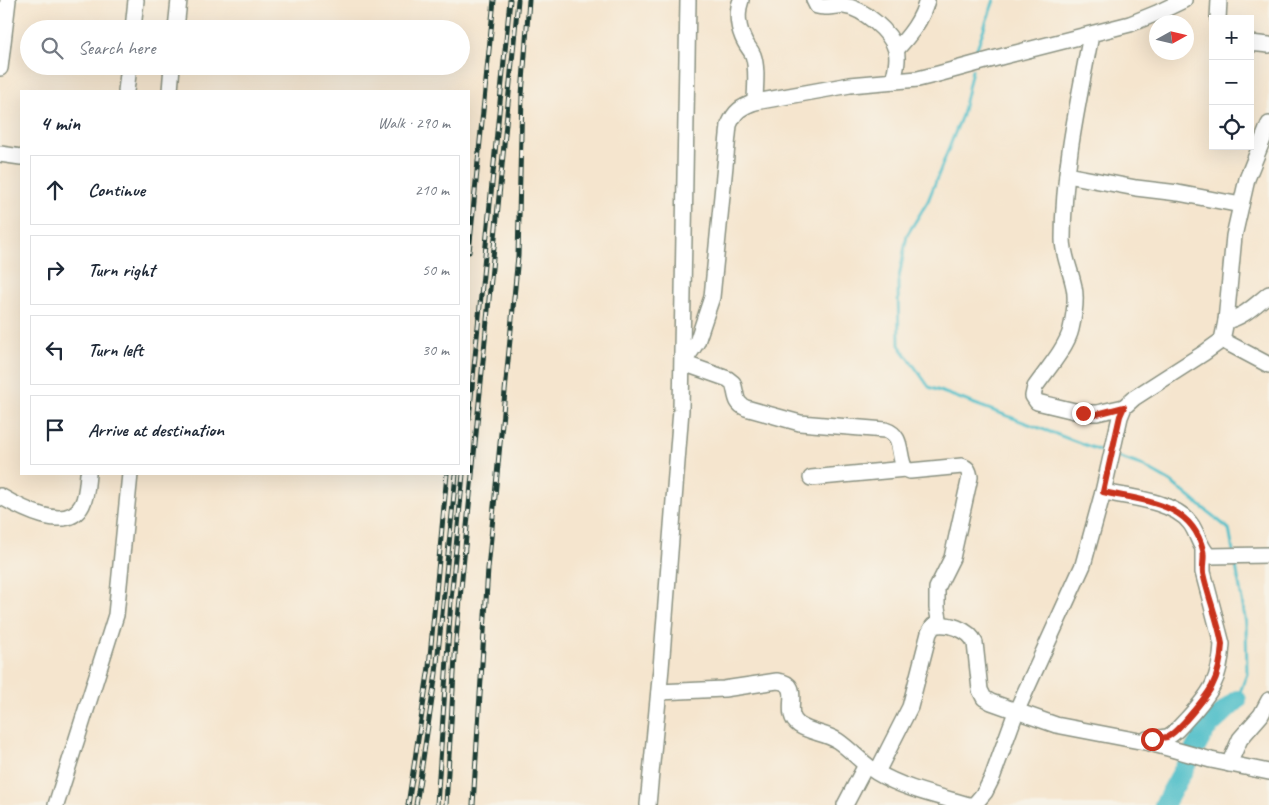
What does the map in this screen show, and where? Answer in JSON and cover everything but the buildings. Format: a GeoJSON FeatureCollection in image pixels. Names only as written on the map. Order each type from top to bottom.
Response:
{"type":"FeatureCollection","features":[{"type":"Feature","properties":{"kind":"street"},"geometry":{"type":"LineString","coordinates":[[0,68],[8,0]]}},
{"type":"Feature","properties":{"kind":"street"},"geometry":{"type":"LineString","coordinates":[[134,20],[136,0]]}},
{"type":"Feature","properties":{"kind":"street"},"geometry":{"type":"LineString","coordinates":[[177,20],[179,0]]}},
{"type":"Feature","properties":{"kind":"street"},"geometry":{"type":"LineString","coordinates":[[648,805],[682,410],[688,0]]}},
{"type":"Feature","properties":{"kind":"street"},"geometry":{"type":"LineString","coordinates":[[742,0],[738,8],[738,22],[743,39],[753,55],[755,66],[755,102]]}},
{"type":"Feature","properties":{"kind":"street"},"geometry":{"type":"LineString","coordinates":[[814,0],[817,6],[823,8],[843,6],[852,8],[874,21],[890,39],[896,50],[893,81]]}},
{"type":"Feature","properties":{"kind":"street"},"geometry":{"type":"LineString","coordinates":[[896,50],[910,36],[922,17],[927,0]]}},
{"type":"Feature","properties":{"kind":"street"},"geometry":{"type":"LineString","coordinates":[[683,363],[697,342],[712,297],[729,125],[734,114],[740,108],[755,102],[850,85],[918,79],[1130,24],[1157,7],[1184,0]]}},
{"type":"Feature","properties":{"kind":"street"},"geometry":{"type":"LineString","coordinates":[[1218,15],[1219,0]]}},
{"type":"Feature","properties":{"kind":"street"},"geometry":{"type":"LineString","coordinates":[[1091,35],[1068,156],[1063,241],[1075,288],[1076,300],[1071,331],[1067,340],[1035,387],[1033,396],[1037,402],[1083,413],[1122,412]]}},
{"type":"Feature","properties":{"kind":"street"},"geometry":{"type":"LineString","coordinates":[[1254,43],[1269,45]]}},
{"type":"Feature","properties":{"kind":"street"},"geometry":{"type":"LineString","coordinates":[[126,90],[128,75]]}},
{"type":"Feature","properties":{"kind":"street"},"geometry":{"type":"LineString","coordinates":[[170,90],[171,75]]}},
{"type":"Feature","properties":{"kind":"street"},"geometry":{"type":"LineString","coordinates":[[974,805],[985,792],[992,778],[1016,712],[1083,565],[1122,412],[1134,398],[1222,340],[1226,321],[1234,236],[1247,180],[1269,124]]}},
{"type":"Feature","properties":{"kind":"street"},"geometry":{"type":"LineString","coordinates":[[0,154],[20,157]]}},
{"type":"Feature","properties":{"kind":"street"},"geometry":{"type":"LineString","coordinates":[[1067,175],[1136,188],[1178,192],[1241,205]]}},
{"type":"Feature","properties":{"kind":"street"},"geometry":{"type":"LineString","coordinates":[[1226,321],[1237,318],[1247,312],[1269,294]]}},
{"type":"Feature","properties":{"kind":"street"},"geometry":{"type":"LineString","coordinates":[[1222,340],[1269,365]]}},
{"type":"Feature","properties":{"kind":"street"},"geometry":{"type":"LineString","coordinates":[[683,363],[728,379],[733,383],[736,401],[746,408],[800,423],[893,432],[897,438],[905,469]]}},
{"type":"Feature","properties":{"kind":"street"},"geometry":{"type":"LineString","coordinates":[[811,478],[905,469],[910,471],[962,466],[966,468],[970,477],[952,558],[937,588],[937,608],[940,624]]}},
{"type":"Feature","properties":{"kind":"street"},"geometry":{"type":"LineString","coordinates":[[0,496],[38,515],[63,517],[74,514],[81,507],[85,497],[88,475]]}},
{"type":"Feature","properties":{"kind":"street"},"geometry":{"type":"LineString","coordinates":[[56,805],[116,615],[130,475]]}},
{"type":"Feature","properties":{"kind":"street"},"geometry":{"type":"LineString","coordinates":[[1104,487],[1159,504],[1180,513],[1190,522],[1206,553],[1203,572],[1222,644],[1222,656],[1214,685],[1204,701],[1168,736],[1143,741]]}},
{"type":"Feature","properties":{"kind":"street"},"geometry":{"type":"LineString","coordinates":[[1206,553],[1264,554]]}},
{"type":"Feature","properties":{"kind":"street"},"geometry":{"type":"LineString","coordinates":[[845,805],[872,768],[910,707],[929,634],[933,626],[940,624],[966,631],[972,637],[975,643],[980,690],[984,698],[991,702],[1056,725],[1143,741],[1211,760],[1269,772]]}},
{"type":"Feature","properties":{"kind":"street"},"geometry":{"type":"LineString","coordinates":[[659,692],[724,690],[776,681],[784,682],[790,686],[792,694],[790,711],[793,720],[800,726],[837,741],[872,768],[913,789],[970,805]]}},
{"type":"Feature","properties":{"kind":"street"},"geometry":{"type":"LineString","coordinates":[[1229,764],[1240,739],[1261,715],[1269,700]]}},
{"type":"Feature","properties":{"kind":"waterway"},"geometry":{"type":"LineString","coordinates":[[974,59],[994,0]]}},
{"type":"Feature","properties":{"kind":"waterway"},"geometry":{"type":"LineString","coordinates":[[972,70],[962,115],[928,201],[907,235],[898,283],[899,345],[929,387],[1107,453]]}},
{"type":"Feature","properties":{"kind":"waterway"},"geometry":{"type":"LineString","coordinates":[[1115,456],[1141,465],[1171,482],[1229,529],[1233,551]]}},
{"type":"Feature","properties":{"kind":"waterway"},"geometry":{"type":"LineString","coordinates":[[1235,560],[1246,624],[1247,674],[1237,700]]}},
{"type":"Feature","properties":{"kind":"waterway"},"geometry":{"type":"LineString","coordinates":[[1164,805],[1206,729],[1237,700]]}},
{"type":"Feature","properties":{"kind":"railway"},"geometry":{"type":"LineString","coordinates":[[470,242],[494,0]]}},
{"type":"Feature","properties":{"kind":"railway"},"geometry":{"type":"LineString","coordinates":[[470,408],[510,0]]}},
{"type":"Feature","properties":{"kind":"railway"},"geometry":{"type":"LineString","coordinates":[[446,805],[456,640],[518,0]]}},
{"type":"Feature","properties":{"kind":"railway"},"geometry":{"type":"LineString","coordinates":[[473,805],[488,569],[518,256],[522,95],[529,0]]}},
{"type":"Feature","properties":{"kind":"railway"},"geometry":{"type":"LineString","coordinates":[[408,805],[429,667],[447,475]]}},
{"type":"Feature","properties":{"kind":"railway"},"geometry":{"type":"LineString","coordinates":[[416,805],[436,673],[456,475]]}},
{"type":"Feature","properties":{"kind":"railway"},"geometry":{"type":"LineString","coordinates":[[437,805],[451,600],[463,475]]}},
{"type":"Feature","properties":{"kind":"route"},"geometry":{"type":"LineString","coordinates":[[1083,413],[1097,414],[1124,407],[1120,416],[1103,492],[1159,504],[1180,513],[1190,522],[1203,550],[1203,572],[1220,633],[1222,656],[1214,685],[1204,701],[1174,732],[1168,736],[1152,739]]}}]}
